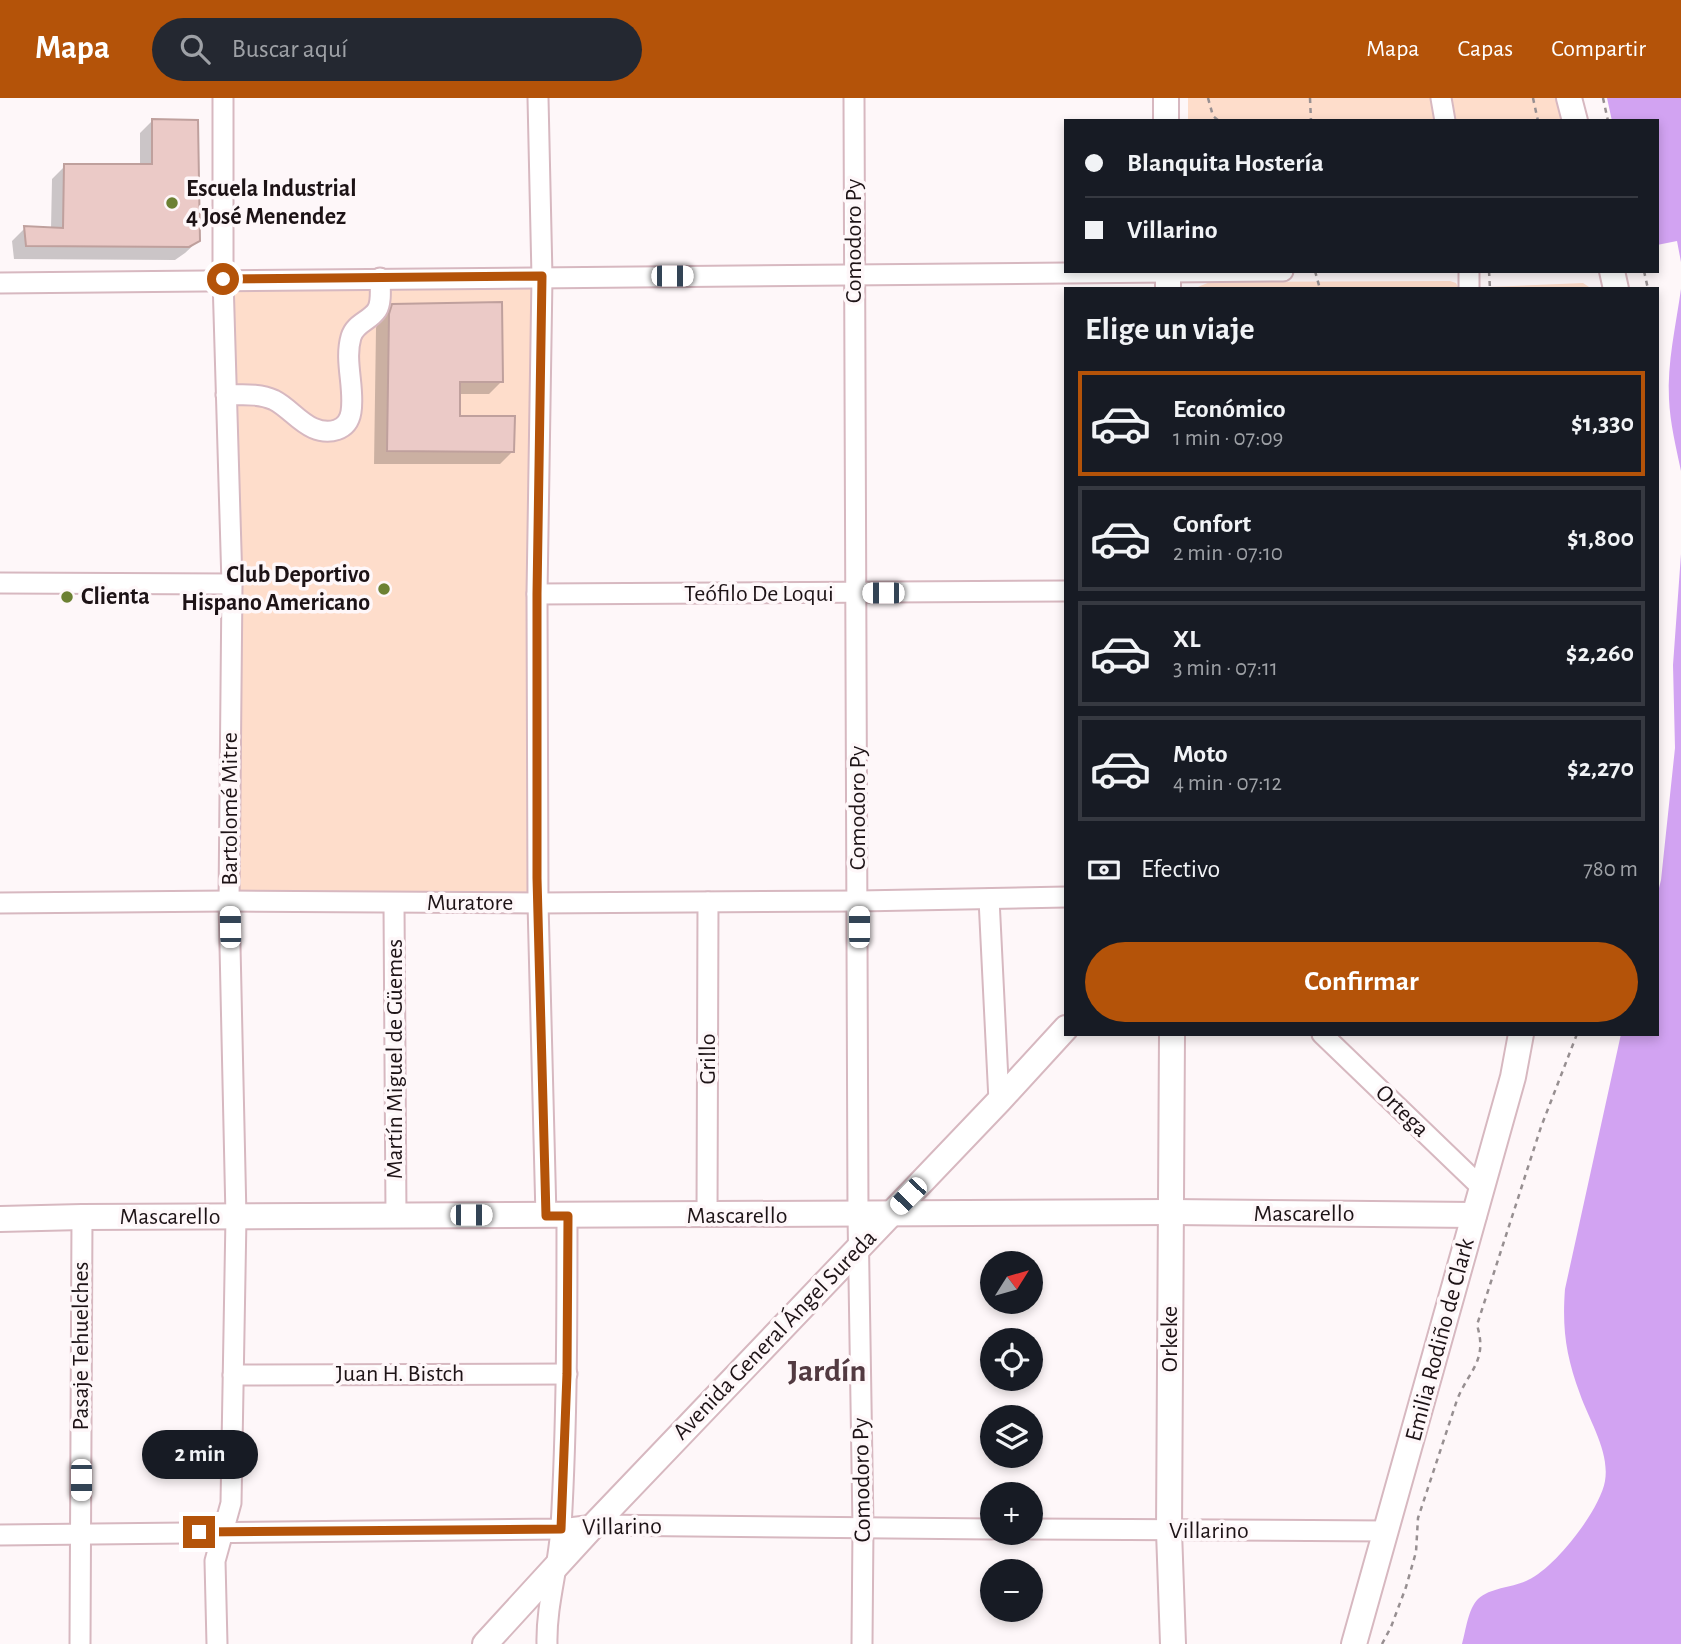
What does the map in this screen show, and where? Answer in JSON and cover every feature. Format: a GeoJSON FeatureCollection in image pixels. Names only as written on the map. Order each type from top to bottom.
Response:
{"type":"FeatureCollection","features":[{"type":"Feature","properties":{"kind":"main road"},"geometry":{"type":"LineString","coordinates":[[1166,98],[1166,119]]}},
{"type":"Feature","properties":{"kind":"main road"},"geometry":{"type":"LineString","coordinates":[[1569,98],[1574,119]]}},
{"type":"Feature","properties":{"kind":"main road","name":"Avenida General Ángel Sureda"},"geometry":{"type":"LineString","coordinates":[[485,1644],[594,1525],[1064,1030]]}},
{"type":"Feature","properties":{"kind":"main road","name":"Orkeke"},"geometry":{"type":"LineString","coordinates":[[1172,1036],[1169,1531],[1173,1644]]}},
{"type":"Feature","properties":{"kind":"main road","name":"Emilia Rodiño de Clark"},"geometry":{"type":"LineString","coordinates":[[1354,1644],[1513,1077],[1521,1036]]}},
{"type":"Feature","properties":{"kind":"main road","name":"Mascarello"},"geometry":{"type":"LineString","coordinates":[[0,1219],[1171,1212],[1474,1215]]}},
{"type":"Feature","properties":{"kind":"street","name":"Bartolomé Mitre"},"geometry":{"type":"LineString","coordinates":[[217,1644],[215,1561],[231,1503],[236,1217],[229,901],[232,584],[223,279],[223,98]]}},
{"type":"Feature","properties":{"kind":"street"},"geometry":{"type":"LineString","coordinates":[[538,98],[542,276],[537,594],[538,903],[567,1374],[561,1529],[551,1592],[547,1644]]}},
{"type":"Feature","properties":{"kind":"street","name":"Comodoro Py"},"geometry":{"type":"LineString","coordinates":[[854,98],[862,1644]]}},
{"type":"Feature","properties":{"kind":"street"},"geometry":{"type":"LineString","coordinates":[[1441,98],[1445,119]]}},
{"type":"Feature","properties":{"kind":"street"},"geometry":{"type":"LineString","coordinates":[[0,283],[542,276],[1168,278],[1250,273]]}},
{"type":"Feature","properties":{"kind":"street"},"geometry":{"type":"LineString","coordinates":[[226,395],[256,394],[272,399],[312,428],[330,432],[341,429],[349,420],[351,410],[351,337],[357,326],[377,310],[380,278]]}},
{"type":"Feature","properties":{"kind":"street"},"geometry":{"type":"LineString","coordinates":[[0,583],[232,584]]}},
{"type":"Feature","properties":{"kind":"street","name":"Teófilo De Loqui"},"geometry":{"type":"LineString","coordinates":[[537,594],[1064,591]]}},
{"type":"Feature","properties":{"kind":"street","name":"Muratore"},"geometry":{"type":"LineString","coordinates":[[0,903],[229,901],[394,904],[1064,897]]}},
{"type":"Feature","properties":{"kind":"street"},"geometry":{"type":"LineString","coordinates":[[989,899],[999,1101]]}},
{"type":"Feature","properties":{"kind":"street","name":"Grillo"},"geometry":{"type":"LineString","coordinates":[[707,1216],[708,902]]}},
{"type":"Feature","properties":{"kind":"street","name":"Martín Miguel de Güemes"},"geometry":{"type":"LineString","coordinates":[[394,904],[396,1215]]}},
{"type":"Feature","properties":{"kind":"street"},"geometry":{"type":"LineString","coordinates":[[1513,1077],[1533,1036]]}},
{"type":"Feature","properties":{"kind":"street","name":"Ortega"},"geometry":{"type":"LineString","coordinates":[[1329,1037],[1481,1187]]}},
{"type":"Feature","properties":{"kind":"street","name":"Pasaje Tehuelches"},"geometry":{"type":"LineString","coordinates":[[80,1644],[82,1217]]}},
{"type":"Feature","properties":{"kind":"street","name":"Juan H. Bistch"},"geometry":{"type":"LineString","coordinates":[[233,1375],[567,1374]]}},
{"type":"Feature","properties":{"kind":"street","name":"Villarino"},"geometry":{"type":"LineString","coordinates":[[0,1535],[80,1532],[561,1529],[594,1525],[980,1529]]}},
{"type":"Feature","properties":{"kind":"street","name":"Villarino"},"geometry":{"type":"LineString","coordinates":[[1043,1529],[1387,1531]]}},
{"type":"Feature","properties":{"kind":"path"},"geometry":{"type":"LineString","coordinates":[[1208,98],[1213,116],[1217,119]]}},
{"type":"Feature","properties":{"kind":"path"},"geometry":{"type":"LineString","coordinates":[[1310,98],[1311,119]]}},
{"type":"Feature","properties":{"kind":"path"},"geometry":{"type":"LineString","coordinates":[[1533,98],[1538,119]]}},
{"type":"Feature","properties":{"kind":"path"},"geometry":{"type":"LineString","coordinates":[[1603,98],[1608,119]]}},
{"type":"Feature","properties":{"kind":"path"},"geometry":{"type":"LineString","coordinates":[[1382,1644],[1406,1587],[1416,1552],[1418,1518],[1457,1400],[1462,1387],[1478,1364],[1482,1343],[1477,1325],[1541,1128],[1576,1036]]}},
{"type":"Feature","properties":{"kind":"shaded area"},"geometry":{"type":"Polygon","coordinates":[[[1188,98],[1436,98],[1440,119],[1188,119],[1188,98]]]}},
{"type":"Feature","properties":{"kind":"shaded area"},"geometry":{"type":"Polygon","coordinates":[[[1448,98],[1557,98],[1562,119],[1451,119],[1448,98]]]}},
{"type":"Feature","properties":{"kind":"shaded area"},"geometry":{"type":"Polygon","coordinates":[[[1607,98],[1681,98],[1681,262],[1677,241],[1659,245],[1659,119],[1612,119],[1607,98]]]}},
{"type":"Feature","properties":{"kind":"shaded area","name":"Club Deportivo Hispano Americano"},"geometry":{"type":"Polygon","coordinates":[[[542,277],[538,903],[229,901],[223,279],[542,277]]]}},
{"type":"Feature","properties":{"kind":"shaded area"},"geometry":{"type":"Polygon","coordinates":[[[1450,281],[1458,287],[1198,287],[1210,282],[1450,281]]]}},
{"type":"Feature","properties":{"kind":"shaded area"},"geometry":{"type":"Polygon","coordinates":[[[1583,283],[1589,287],[1488,287],[1583,283]]]}},
{"type":"Feature","properties":{"kind":"shaded area"},"geometry":{"type":"Polygon","coordinates":[[[1681,289],[1681,471],[1671,417],[1669,385],[1681,289]]]}},
{"type":"Feature","properties":{"kind":"shaded area"},"geometry":{"type":"Polygon","coordinates":[[[1681,554],[1681,1644],[1462,1644],[1470,1614],[1478,1599],[1489,1592],[1528,1580],[1551,1564],[1586,1522],[1605,1481],[1602,1448],[1580,1394],[1568,1355],[1564,1317],[1565,1289],[1621,1036],[1659,1036],[1659,888],[1675,748],[1673,665],[1681,554]]]}},
{"type":"Feature","properties":{"kind":"building"},"geometry":{"type":"Polygon","coordinates":[[[152,119],[198,120],[200,241],[189,247],[26,246],[24,226],[63,228],[64,164],[152,164],[152,119]]]}},
{"type":"Feature","properties":{"kind":"building"},"geometry":{"type":"Polygon","coordinates":[[[502,302],[503,382],[460,382],[460,416],[515,416],[514,452],[387,451],[389,314],[392,304],[502,302]]]}},
{"type":"Feature","properties":{"kind":"place","name":"Escuela Industrial 4 José Menendez"},"geometry":{"type":"Point","coordinates":[172,203]}},
{"type":"Feature","properties":{"kind":"place","name":"Club Deportivo Hispano Americano"},"geometry":{"type":"Point","coordinates":[384,589]}},
{"type":"Feature","properties":{"kind":"place","name":"Clienta"},"geometry":{"type":"Point","coordinates":[67,597]}},
{"type":"Feature","properties":{"kind":"district","name":"Jardín"},"geometry":{"type":"Point","coordinates":[827,1371]}},
{"type":"Feature","properties":{"kind":"route"},"geometry":{"type":"LineString","coordinates":[[199,1532],[561,1529],[567,1374],[568,1216],[546,1216],[538,903],[537,594],[542,276],[223,279]]}}]}
